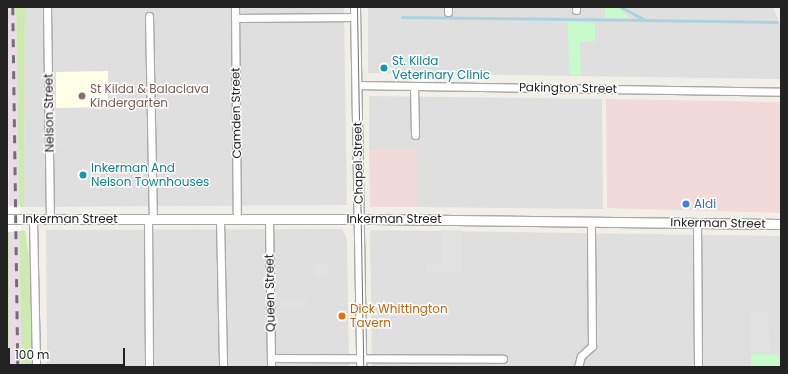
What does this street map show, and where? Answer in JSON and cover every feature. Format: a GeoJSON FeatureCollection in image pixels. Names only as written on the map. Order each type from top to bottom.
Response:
{"type":"FeatureCollection","features":[{"type":"Feature","properties":{"kind":"street","name":"Nelson Street"},"geometry":{"type":"LineString","coordinates":[[47,7],[50,219]]}},
{"type":"Feature","properties":{"kind":"street","name":"Camden Street"},"geometry":{"type":"LineString","coordinates":[[235,7],[237,219]]}},
{"type":"Feature","properties":{"kind":"street","name":"Chapel Street"},"geometry":{"type":"LineString","coordinates":[[355,7],[361,363]]}},
{"type":"Feature","properties":{"kind":"street"},"geometry":{"type":"LineString","coordinates":[[149,16],[149,367]]}},
{"type":"Feature","properties":{"kind":"street"},"geometry":{"type":"LineString","coordinates":[[235,18],[355,17]]}},
{"type":"Feature","properties":{"kind":"street","name":"Pakington Street"},"geometry":{"type":"LineString","coordinates":[[356,85],[781,92]]}},
{"type":"Feature","properties":{"kind":"street"},"geometry":{"type":"LineString","coordinates":[[414,86],[415,135]]}},
{"type":"Feature","properties":{"kind":"street","name":"Inkerman Street"},"geometry":{"type":"LineString","coordinates":[[7,219],[359,219],[781,224]]}},
{"type":"Feature","properties":{"kind":"street"},"geometry":{"type":"LineString","coordinates":[[33,219],[36,367]]}},
{"type":"Feature","properties":{"kind":"street"},"geometry":{"type":"LineString","coordinates":[[220,219],[223,367]]}},
{"type":"Feature","properties":{"kind":"street","name":"Queen Street"},"geometry":{"type":"LineString","coordinates":[[269,219],[271,367]]}},
{"type":"Feature","properties":{"kind":"street"},"geometry":{"type":"LineString","coordinates":[[578,367],[583,353],[592,346],[591,221]]}},
{"type":"Feature","properties":{"kind":"street"},"geometry":{"type":"LineString","coordinates":[[697,223],[698,367]]}},
{"type":"Feature","properties":{"kind":"street"},"geometry":{"type":"LineString","coordinates":[[271,358],[313,358],[361,363],[503,359]]}},
{"type":"Feature","properties":{"kind":"shaded area"},"geometry":{"type":"Polygon","coordinates":[[[7,7],[16,7],[19,206],[9,206],[7,7]]]}},
{"type":"Feature","properties":{"kind":"shaded area"},"geometry":{"type":"Polygon","coordinates":[[[25,7],[344,7],[347,205],[24,207],[25,7]]]}},
{"type":"Feature","properties":{"kind":"shaded area"},"geometry":{"type":"Polygon","coordinates":[[[368,7],[773,7],[781,26],[781,79],[368,73],[368,7]]]}},
{"type":"Feature","properties":{"kind":"shaded area","name":"St Kilda & Balaclava Kindergarten"},"geometry":{"type":"Polygon","coordinates":[[[108,71],[108,107],[56,108],[56,72],[108,71]]]}},
{"type":"Feature","properties":{"kind":"shaded area"},"geometry":{"type":"Polygon","coordinates":[[[369,96],[602,99],[603,209],[417,207],[417,150],[369,150],[369,96]]]}},
{"type":"Feature","properties":{"kind":"shaded area"},"geometry":{"type":"Polygon","coordinates":[[[606,99],[781,102],[781,213],[607,208],[606,99]]]}},
{"type":"Feature","properties":{"kind":"shaded area"},"geometry":{"type":"Polygon","coordinates":[[[369,150],[417,150],[417,207],[370,207],[369,150]]]}},
{"type":"Feature","properties":{"kind":"shaded area"},"geometry":{"type":"Polygon","coordinates":[[[342,229],[347,238],[349,367],[47,367],[46,230],[342,229]]]}},
{"type":"Feature","properties":{"kind":"shaded area"},"geometry":{"type":"Polygon","coordinates":[[[370,230],[781,236],[781,367],[372,367],[370,230]]]}},
{"type":"Feature","properties":{"kind":"shaded area"},"geometry":{"type":"Polygon","coordinates":[[[441,230],[461,230],[461,273],[427,273],[427,264],[441,264],[441,230]]]}},
{"type":"Feature","properties":{"kind":"shaded area"},"geometry":{"type":"Polygon","coordinates":[[[19,231],[22,367],[9,367],[9,232],[19,231]]]}},
{"type":"Feature","properties":{"kind":"shaded area"},"geometry":{"type":"Polygon","coordinates":[[[318,262],[324,262],[329,267],[327,276],[324,278],[318,278],[313,273],[313,267],[318,262]]]}},
{"type":"Feature","properties":{"kind":"shaded area"},"geometry":{"type":"Polygon","coordinates":[[[306,300],[306,306],[280,308],[280,301],[306,300]]]}},
{"type":"Feature","properties":{"kind":"shaded area"},"geometry":{"type":"Polygon","coordinates":[[[750,312],[768,313],[770,351],[750,351],[750,312]]]}},
{"type":"Feature","properties":{"kind":"green space"},"geometry":{"type":"Polygon","coordinates":[[[16,7],[25,7],[24,207],[19,206],[16,7]]]}},
{"type":"Feature","properties":{"kind":"green space"},"geometry":{"type":"Polygon","coordinates":[[[605,7],[618,7],[629,18],[605,18],[605,7]]]}},
{"type":"Feature","properties":{"kind":"green space"},"geometry":{"type":"Polygon","coordinates":[[[568,22],[595,23],[595,41],[580,42],[581,75],[569,75],[568,22]]]}},
{"type":"Feature","properties":{"kind":"green space"},"geometry":{"type":"Polygon","coordinates":[[[25,230],[30,264],[33,367],[22,367],[19,231],[25,230]]]}},
{"type":"Feature","properties":{"kind":"green space"},"geometry":{"type":"Polygon","coordinates":[[[7,231],[9,232],[9,367],[7,367],[7,231]]]}},
{"type":"Feature","properties":{"kind":"green space"},"geometry":{"type":"Polygon","coordinates":[[[751,354],[781,355],[781,367],[751,367],[751,354]]]}},
{"type":"Feature","properties":{"kind":"pier"},"geometry":{"type":"Polygon","coordinates":[[[7,206],[20,206],[21,231],[8,232],[7,206]]]}},
{"type":"Feature","properties":{"kind":"waterway"},"geometry":{"type":"LineString","coordinates":[[621,7],[645,20],[777,22]]}},
{"type":"Feature","properties":{"kind":"waterway"},"geometry":{"type":"LineString","coordinates":[[402,17],[645,20]]}},
{"type":"Feature","properties":{"kind":"tram line"},"geometry":{"type":"LineString","coordinates":[[357,7],[363,367]]}},
{"type":"Feature","properties":{"kind":"railway"},"geometry":{"type":"LineString","coordinates":[[13,7],[18,367]]}},
{"type":"Feature","properties":{"kind":"place","name":"St. Kilda Veterinary Clinic"},"geometry":{"type":"Point","coordinates":[384,68]}},
{"type":"Feature","properties":{"kind":"place","name":"St Kilda & Balaclava Kindergarten"},"geometry":{"type":"Point","coordinates":[82,96]}},
{"type":"Feature","properties":{"kind":"place","name":"Inkerman And Nelson Townhouses"},"geometry":{"type":"Point","coordinates":[83,175]}},
{"type":"Feature","properties":{"kind":"place","name":"Aldi"},"geometry":{"type":"Point","coordinates":[686,204]}},
{"type":"Feature","properties":{"kind":"place","name":"Dick Whittington Tavern"},"geometry":{"type":"Point","coordinates":[342,316]}}]}
